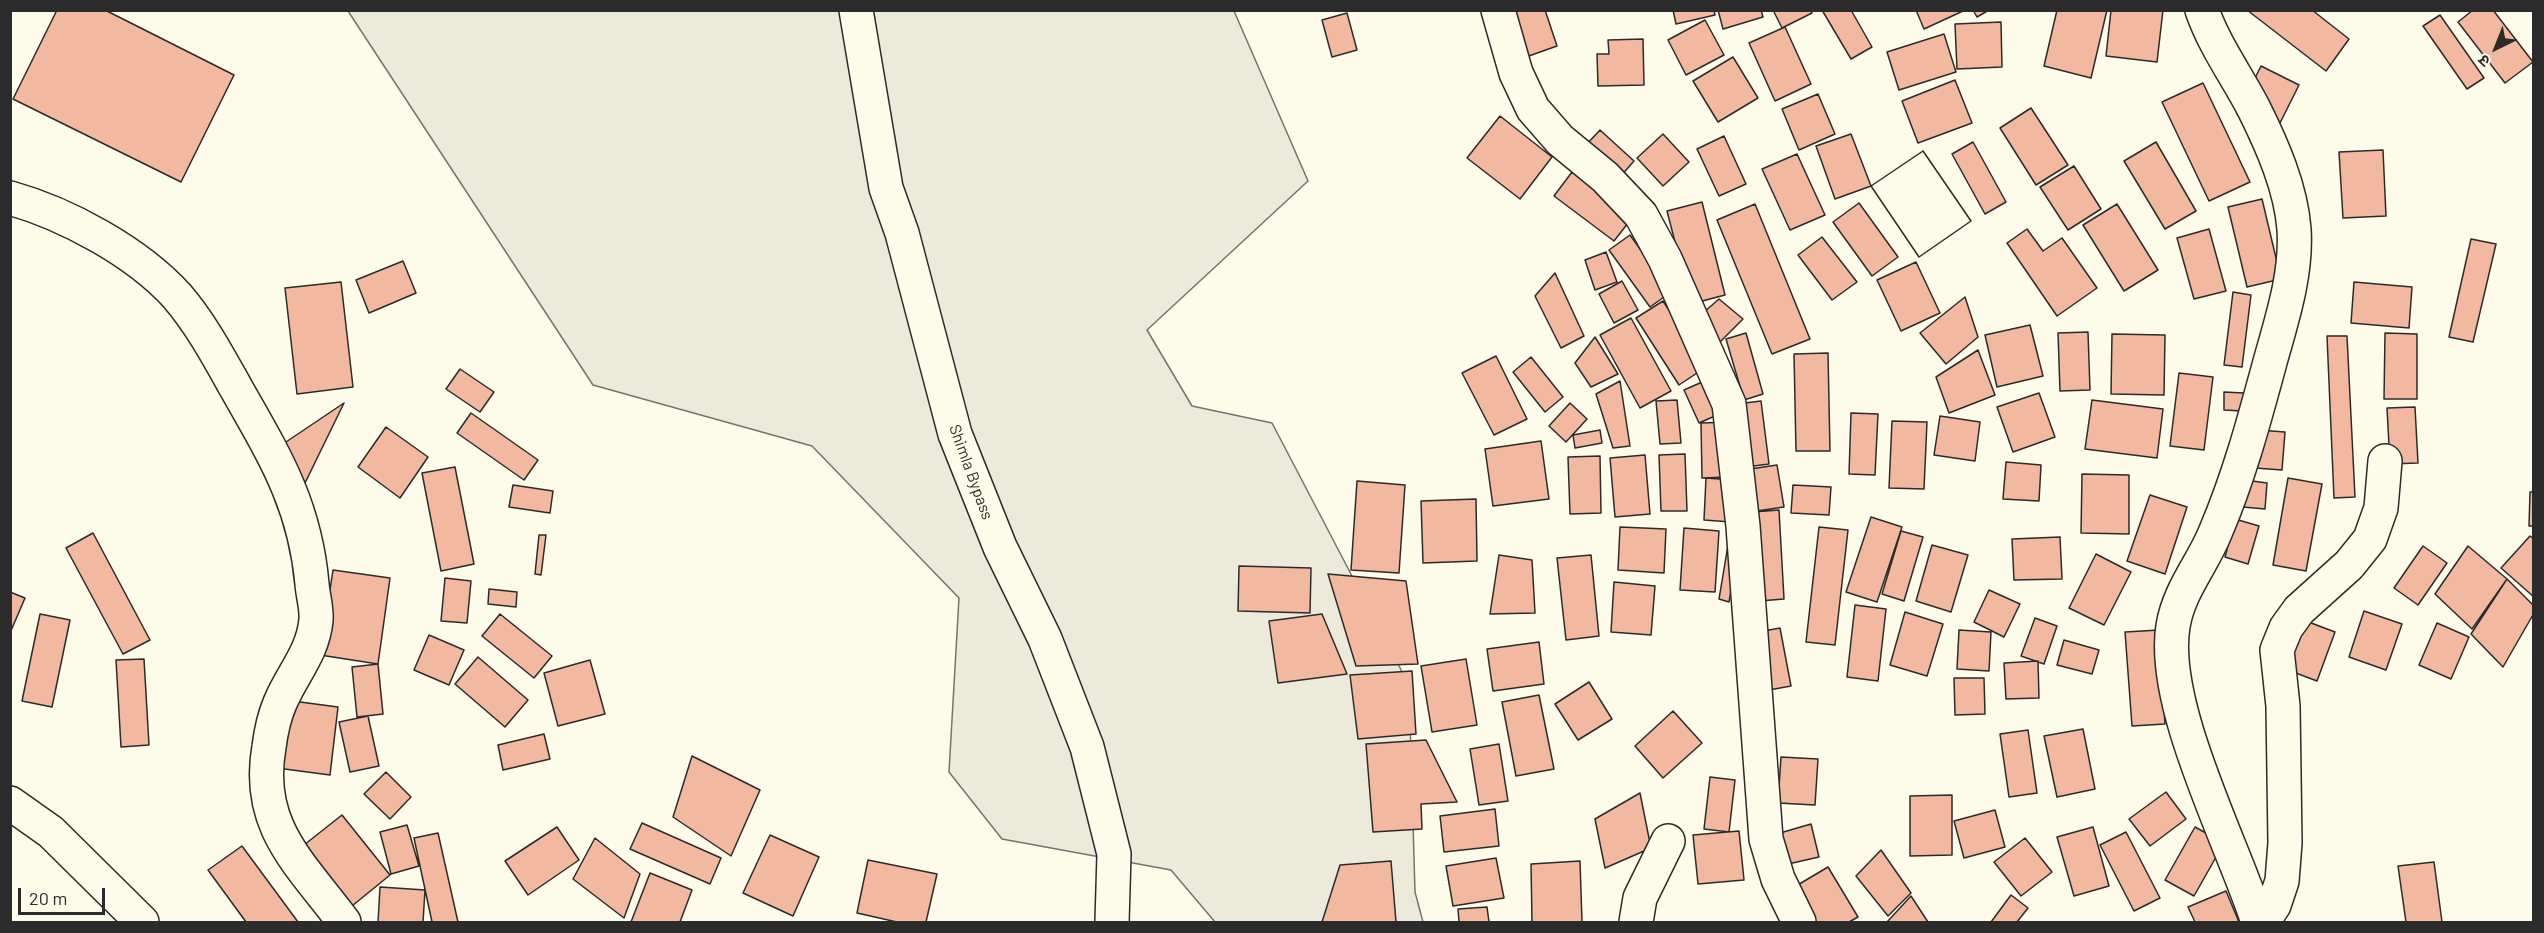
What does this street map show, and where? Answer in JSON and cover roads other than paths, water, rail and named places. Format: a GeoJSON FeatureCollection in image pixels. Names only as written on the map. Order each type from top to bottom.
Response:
{"type":"FeatureCollection","features":[{"type":"Feature","properties":{"kind":"main road","name":"Shimla Bypass"},"geometry":{"type":"LineString","coordinates":[[856,10],[886,188],[902,232],[956,434],[1000,547],[1045,639],[1088,747],[1114,854],[1112,922]]}},
{"type":"Feature","properties":{"kind":"main road"},"geometry":{"type":"LineString","coordinates":[[1498,10],[1516,73],[1533,109],[1560,140],[1605,177],[1641,215],[1665,259],[1729,404],[1743,526],[1766,839],[1778,879],[1799,922]]}},
{"type":"Feature","properties":{"kind":"main road"},"geometry":{"type":"LineString","coordinates":[[2202,10],[2211,36],[2254,109],[2284,178],[2294,229],[2289,291],[2241,468],[2214,537],[2185,586],[2173,626],[2173,675],[2189,733],[2260,922],[2274,905],[2282,881],[2285,843],[2283,706],[2277,650],[2286,628],[2299,610],[2349,565],[2370,539],[2381,508],[2385,461]]}},
{"type":"Feature","properties":{"kind":"main road"},"geometry":{"type":"LineString","coordinates":[[10,198],[72,221],[141,264],[176,295],[201,327],[285,473],[309,545],[316,620],[308,654],[280,701],[273,721],[266,764],[266,795],[271,817],[285,843],[344,922]]}},
{"type":"Feature","properties":{"kind":"main road"},"geometry":{"type":"LineString","coordinates":[[10,803],[51,832],[130,917]]}},
{"type":"Feature","properties":{"kind":"main road"},"geometry":{"type":"LineString","coordinates":[[1636,922],[1641,898],[1668,841]]}}]}
